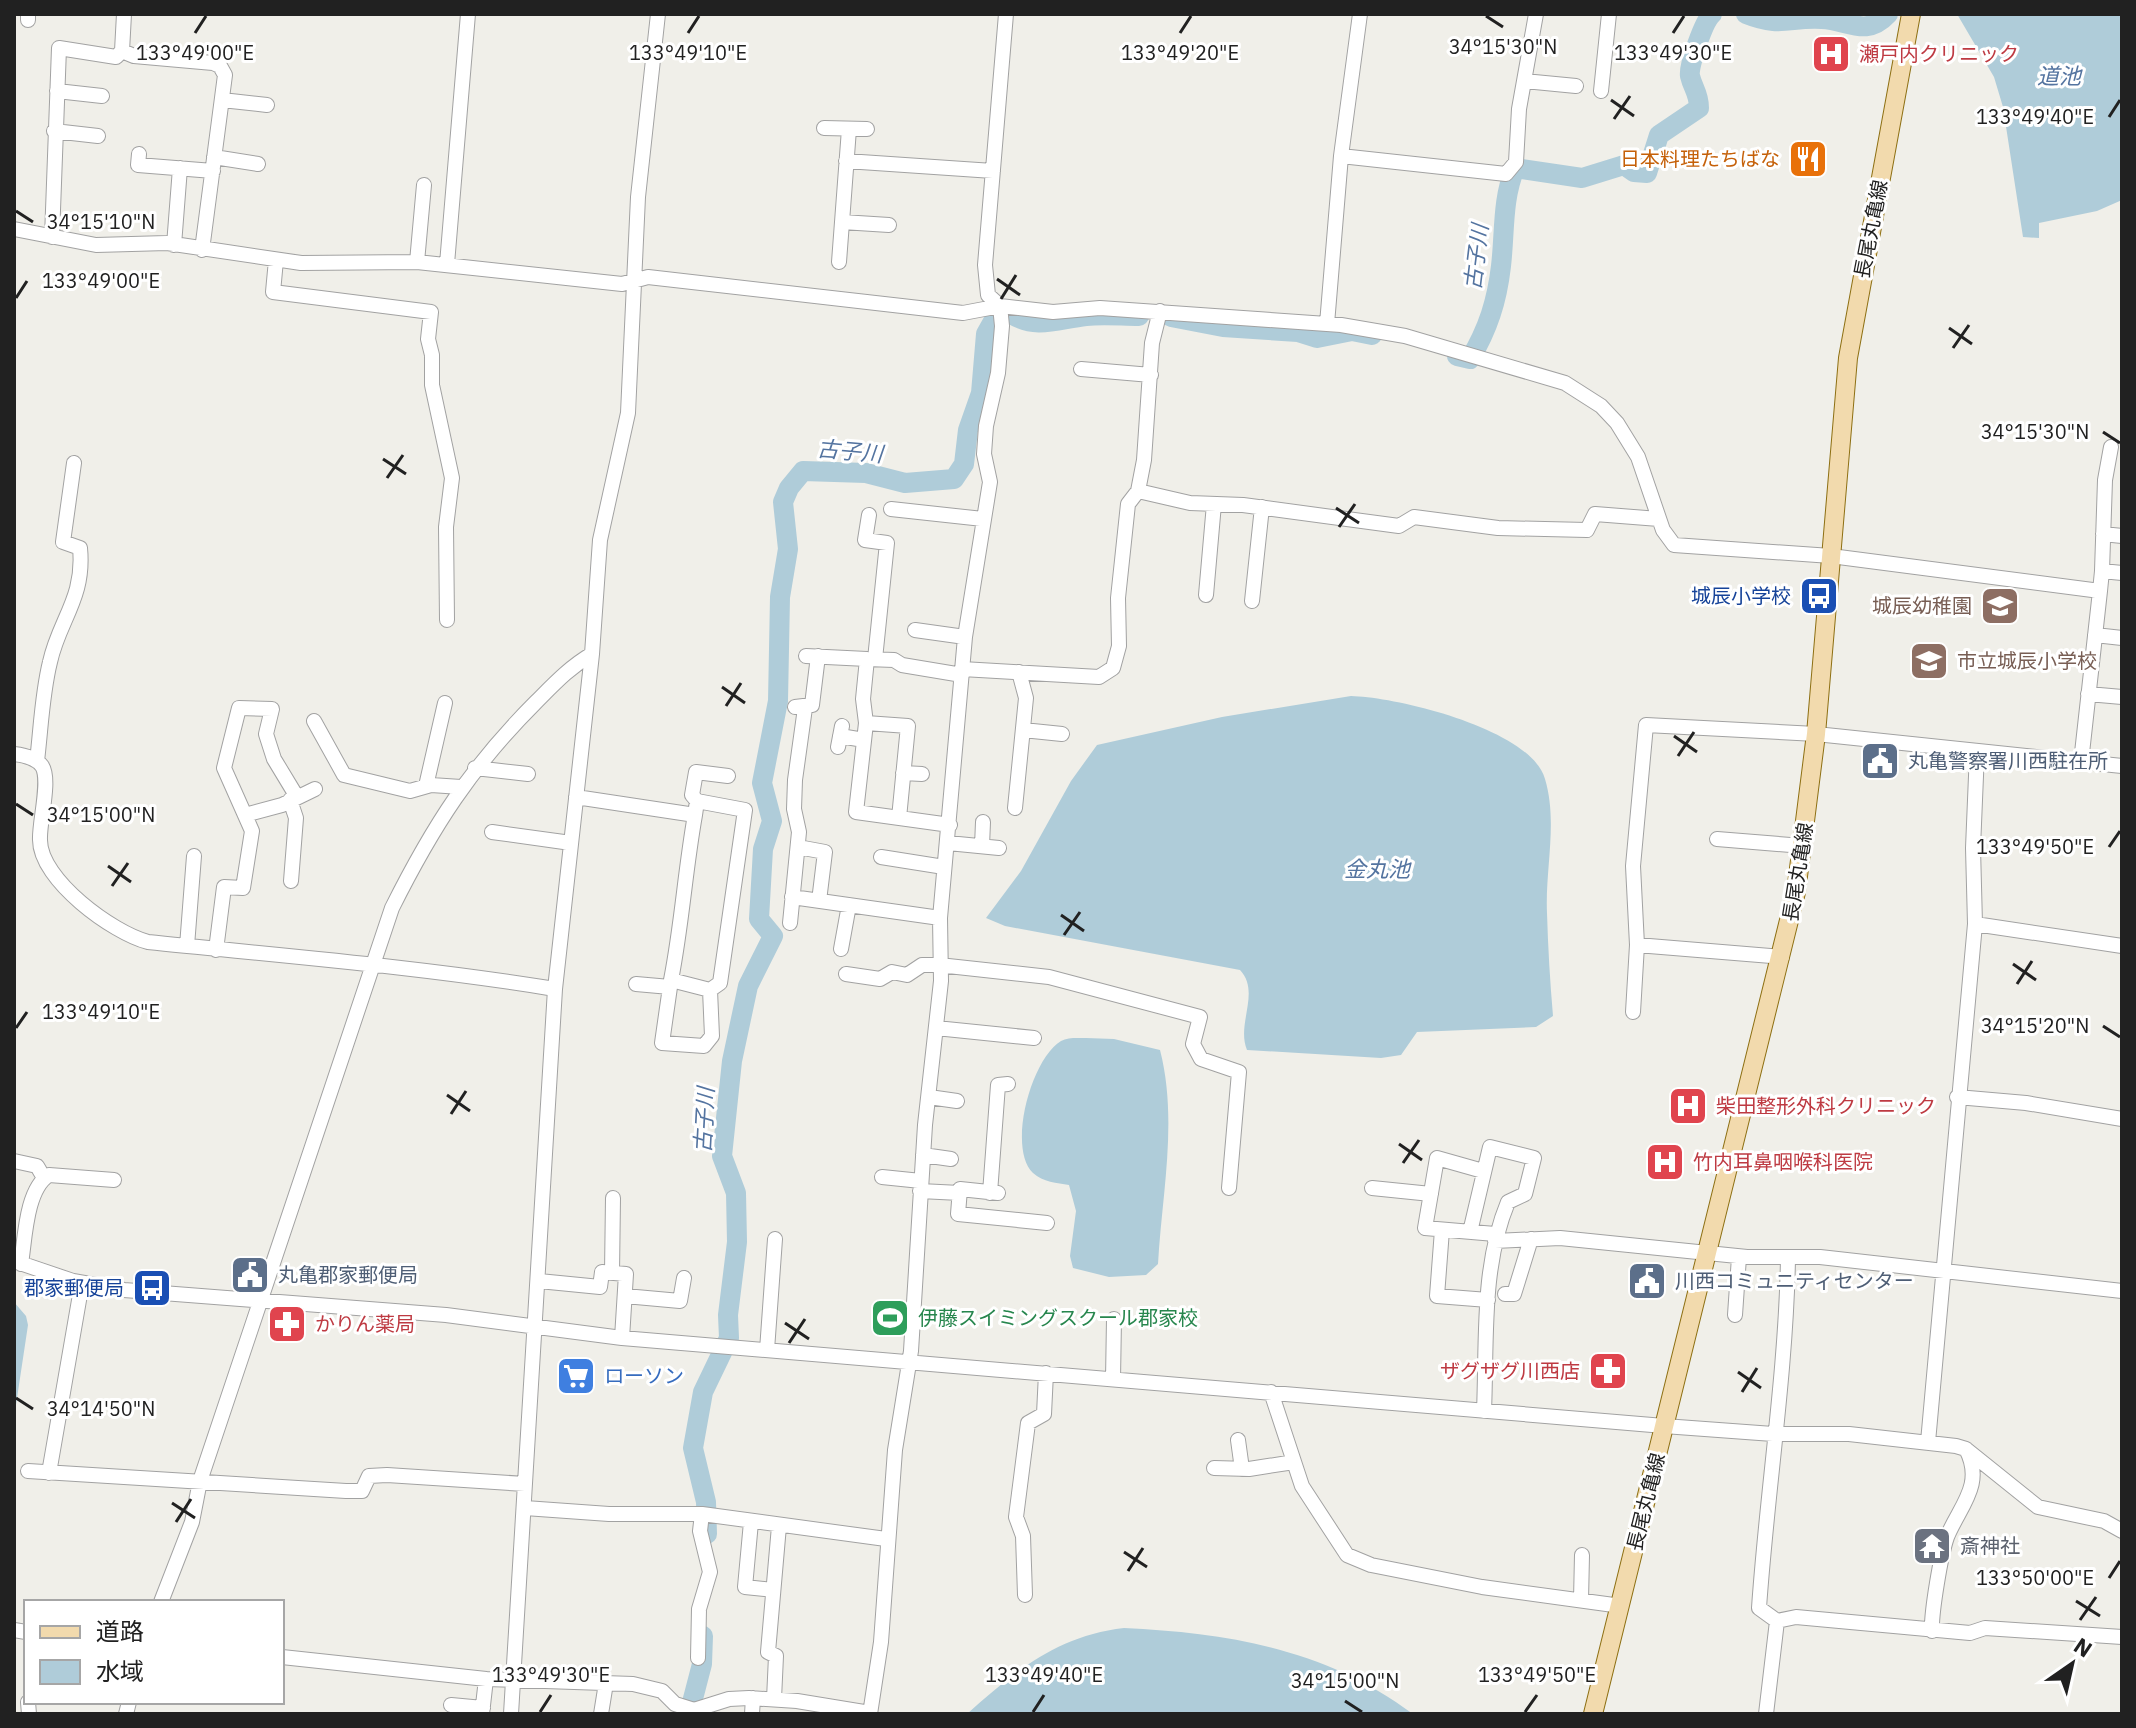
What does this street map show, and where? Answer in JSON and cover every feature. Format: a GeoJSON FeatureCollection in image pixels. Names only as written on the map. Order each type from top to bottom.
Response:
{"type":"FeatureCollection","features":[{"type":"Feature","properties":{"kind":"main road","name":"長尾丸亀線"},"geometry":{"type":"LineString","coordinates":[[1593,1714],[1705,1254],[1782,957],[1803,846],[1816,734],[1848,358],[1911,14]]}},
{"type":"Feature","properties":{"kind":"street"},"geometry":{"type":"LineString","coordinates":[[52,237],[58,172],[54,131],[59,48],[116,57],[122,51],[124,14]]}},
{"type":"Feature","properties":{"kind":"street"},"geometry":{"type":"LineString","coordinates":[[447,264],[468,14]]}},
{"type":"Feature","properties":{"kind":"street"},"geometry":{"type":"LineString","coordinates":[[511,1714],[555,989],[592,654],[600,540],[628,413],[638,197],[658,14]]}},
{"type":"Feature","properties":{"kind":"street"},"geometry":{"type":"LineString","coordinates":[[284,1657],[486,1679],[606,1683],[662,1691],[675,1704],[690,1710],[729,1699],[753,1698],[777,1704],[870,1714],[881,1642],[886,1539],[908,1361],[920,1186],[936,1028],[944,867],[965,637],[990,482],[984,454],[986,426],[998,373],[1002,326],[1000,308],[988,295],[985,265],[1006,14]]}},
{"type":"Feature","properties":{"kind":"street"},"geometry":{"type":"LineString","coordinates":[[1327,324],[1341,156],[1360,14]]}},
{"type":"Feature","properties":{"kind":"street"},"geometry":{"type":"LineString","coordinates":[[1341,156],[1506,174],[1516,162],[1524,81],[1536,14]]}},
{"type":"Feature","properties":{"kind":"street"},"geometry":{"type":"LineString","coordinates":[[1601,91],[1609,14]]}},
{"type":"Feature","properties":{"kind":"street"},"geometry":{"type":"LineString","coordinates":[[122,51],[134,56],[220,66],[225,75],[202,250]]}},
{"type":"Feature","properties":{"kind":"street"},"geometry":{"type":"LineString","coordinates":[[1524,81],[1576,86]]}},
{"type":"Feature","properties":{"kind":"street"},"geometry":{"type":"LineString","coordinates":[[57,91],[102,96]]}},
{"type":"Feature","properties":{"kind":"street"},"geometry":{"type":"LineString","coordinates":[[222,100],[267,105]]}},
{"type":"Feature","properties":{"kind":"street"},"geometry":{"type":"LineString","coordinates":[[824,128],[867,129]]}},
{"type":"Feature","properties":{"kind":"street"},"geometry":{"type":"LineString","coordinates":[[839,262],[849,129]]}},
{"type":"Feature","properties":{"kind":"street"},"geometry":{"type":"LineString","coordinates":[[54,131],[98,136]]}},
{"type":"Feature","properties":{"kind":"street"},"geometry":{"type":"LineString","coordinates":[[139,154],[138,165],[180,168],[258,164]]}},
{"type":"Feature","properties":{"kind":"street"},"geometry":{"type":"LineString","coordinates":[[846,161],[993,171]]}},
{"type":"Feature","properties":{"kind":"street"},"geometry":{"type":"LineString","coordinates":[[174,245],[180,168]]}},
{"type":"Feature","properties":{"kind":"street"},"geometry":{"type":"LineString","coordinates":[[417,262],[424,185]]}},
{"type":"Feature","properties":{"kind":"street"},"geometry":{"type":"LineString","coordinates":[[842,222],[889,225]]}},
{"type":"Feature","properties":{"kind":"street"},"geometry":{"type":"LineString","coordinates":[[14,229],[96,245],[174,245],[276,260],[334,264],[447,264],[597,283],[622,284],[648,277],[963,313],[1000,308],[1053,312],[1100,308],[1159,316],[1327,324],[1405,336],[1565,383],[1584,393],[1617,423],[1638,457],[1669,540],[1684,549],[1831,556],[2100,591]]}},
{"type":"Feature","properties":{"kind":"street"},"geometry":{"type":"LineString","coordinates":[[276,260],[273,292],[431,312],[428,339],[432,355],[432,385],[452,478],[446,527],[447,620]]}},
{"type":"Feature","properties":{"kind":"street"},"geometry":{"type":"LineString","coordinates":[[790,923],[798,847],[795,780],[800,707],[812,705],[812,656],[867,659],[962,672],[1099,677],[1113,668],[1119,646],[1118,598],[1128,504],[1138,491],[1159,316]]}},
{"type":"Feature","properties":{"kind":"street"},"geometry":{"type":"LineString","coordinates":[[1081,369],[1151,375]]}},
{"type":"Feature","properties":{"kind":"street"},"geometry":{"type":"LineString","coordinates":[[2081,762],[2102,571],[2103,534],[2115,469],[2111,447]]}},
{"type":"Feature","properties":{"kind":"street"},"geometry":{"type":"LineString","coordinates":[[74,463],[63,542],[80,548],[79,584],[69,618],[49,664],[37,761],[44,773],[40,840],[47,867],[112,926],[148,942],[371,967],[438,970],[555,989]]}},
{"type":"Feature","properties":{"kind":"street"},"geometry":{"type":"LineString","coordinates":[[1138,491],[1190,503],[1262,507],[1399,526],[1414,517],[1498,528],[1587,530],[1595,514],[1659,519]]}},
{"type":"Feature","properties":{"kind":"street"},"geometry":{"type":"LineString","coordinates":[[1206,595],[1214,504]]}},
{"type":"Feature","properties":{"kind":"street"},"geometry":{"type":"LineString","coordinates":[[1252,601],[1262,507]]}},
{"type":"Feature","properties":{"kind":"street"},"geometry":{"type":"LineString","coordinates":[[891,509],[983,519]]}},
{"type":"Feature","properties":{"kind":"street"},"geometry":{"type":"LineString","coordinates":[[869,515],[865,540],[887,543],[867,659],[863,699],[866,723],[856,812],[950,825]]}},
{"type":"Feature","properties":{"kind":"street"},"geometry":{"type":"LineString","coordinates":[[2103,534],[2122,536]]}},
{"type":"Feature","properties":{"kind":"street"},"geometry":{"type":"LineString","coordinates":[[2102,571],[2122,573]]}},
{"type":"Feature","properties":{"kind":"street"},"geometry":{"type":"LineString","coordinates":[[915,630],[965,637]]}},
{"type":"Feature","properties":{"kind":"street"},"geometry":{"type":"LineString","coordinates":[[2095,635],[2122,638]]}},
{"type":"Feature","properties":{"kind":"street"},"geometry":{"type":"LineString","coordinates":[[162,1600],[192,1522],[200,1481],[371,967],[405,883],[437,821],[475,768],[512,724],[570,667],[592,654]]}},
{"type":"Feature","properties":{"kind":"street"},"geometry":{"type":"LineString","coordinates":[[857,689],[867,659]]}},
{"type":"Feature","properties":{"kind":"street"},"geometry":{"type":"LineString","coordinates":[[1015,808],[1026,698],[1019,672]]}},
{"type":"Feature","properties":{"kind":"street"},"geometry":{"type":"LineString","coordinates":[[2088,694],[2122,697]]}},
{"type":"Feature","properties":{"kind":"street"},"geometry":{"type":"LineString","coordinates":[[426,786],[445,703]]}},
{"type":"Feature","properties":{"kind":"street"},"geometry":{"type":"LineString","coordinates":[[216,950],[224,887],[243,888],[252,831],[224,768],[239,708],[272,709],[266,734],[274,759],[294,798],[296,818],[291,881]]}},
{"type":"Feature","properties":{"kind":"street"},"geometry":{"type":"LineString","coordinates":[[314,721],[344,775],[410,791],[426,786],[461,787]]}},
{"type":"Feature","properties":{"kind":"street"},"geometry":{"type":"LineString","coordinates":[[866,723],[908,726],[899,818]]}},
{"type":"Feature","properties":{"kind":"street"},"geometry":{"type":"LineString","coordinates":[[1633,1012],[1637,945],[1633,866],[1646,725],[1816,734],[2122,766]]}},
{"type":"Feature","properties":{"kind":"street"},"geometry":{"type":"LineString","coordinates":[[1023,730],[1062,734]]}},
{"type":"Feature","properties":{"kind":"street"},"geometry":{"type":"LineString","coordinates":[[840,736],[864,740]]}},
{"type":"Feature","properties":{"kind":"street"},"geometry":{"type":"LineString","coordinates":[[1928,1442],[1975,924],[1973,848],[1977,752]]}},
{"type":"Feature","properties":{"kind":"street"},"geometry":{"type":"LineString","coordinates":[[14,754],[37,761]]}},
{"type":"Feature","properties":{"kind":"street"},"geometry":{"type":"LineString","coordinates":[[475,768],[528,774]]}},
{"type":"Feature","properties":{"kind":"street"},"geometry":{"type":"LineString","coordinates":[[710,990],[712,1036],[704,1046],[662,1043],[684,916],[680,901],[696,808],[692,795],[696,772],[728,776]]}},
{"type":"Feature","properties":{"kind":"street"},"geometry":{"type":"LineString","coordinates":[[903,773],[922,774]]}},
{"type":"Feature","properties":{"kind":"street"},"geometry":{"type":"LineString","coordinates":[[245,815],[315,789]]}},
{"type":"Feature","properties":{"kind":"street"},"geometry":{"type":"LineString","coordinates":[[576,797],[745,810],[720,983],[710,990],[670,984],[636,984]]}},
{"type":"Feature","properties":{"kind":"street"},"geometry":{"type":"LineString","coordinates":[[982,846],[983,822]]}},
{"type":"Feature","properties":{"kind":"street"},"geometry":{"type":"LineString","coordinates":[[492,832],[571,843]]}},
{"type":"Feature","properties":{"kind":"street"},"geometry":{"type":"LineString","coordinates":[[1717,839],[1803,846]]}},
{"type":"Feature","properties":{"kind":"street"},"geometry":{"type":"LineString","coordinates":[[948,843],[999,848]]}},
{"type":"Feature","properties":{"kind":"street"},"geometry":{"type":"LineString","coordinates":[[798,847],[825,852],[819,901]]}},
{"type":"Feature","properties":{"kind":"street"},"geometry":{"type":"LineString","coordinates":[[187,946],[194,856]]}},
{"type":"Feature","properties":{"kind":"street"},"geometry":{"type":"LineString","coordinates":[[881,859],[944,867]]}},
{"type":"Feature","properties":{"kind":"street"},"geometry":{"type":"LineString","coordinates":[[792,897],[940,918]]}},
{"type":"Feature","properties":{"kind":"street"},"geometry":{"type":"LineString","coordinates":[[841,949],[849,905]]}},
{"type":"Feature","properties":{"kind":"street"},"geometry":{"type":"LineString","coordinates":[[1975,924],[2122,946]]}},
{"type":"Feature","properties":{"kind":"street"},"geometry":{"type":"LineString","coordinates":[[1637,945],[1782,957]]}},
{"type":"Feature","properties":{"kind":"street"},"geometry":{"type":"LineString","coordinates":[[846,974],[880,979],[892,972],[907,975],[922,965],[939,965],[1049,977],[1202,1010],[1193,1044],[1201,1059],[1239,1072],[1229,1188]]}},
{"type":"Feature","properties":{"kind":"street"},"geometry":{"type":"LineString","coordinates":[[936,1028],[1034,1038]]}},
{"type":"Feature","properties":{"kind":"street"},"geometry":{"type":"LineString","coordinates":[[1008,1084],[998,1085],[994,1193],[960,1189],[958,1214],[1047,1223]]}},
{"type":"Feature","properties":{"kind":"street"},"geometry":{"type":"LineString","coordinates":[[929,1097],[957,1101]]}},
{"type":"Feature","properties":{"kind":"street"},"geometry":{"type":"LineString","coordinates":[[1957,1097],[2026,1103],[2122,1119]]}},
{"type":"Feature","properties":{"kind":"street"},"geometry":{"type":"LineString","coordinates":[[1470,1232],[1490,1147],[1534,1158],[1525,1194],[1508,1202],[1495,1238],[1488,1300],[1484,1411]]}},
{"type":"Feature","properties":{"kind":"street"},"geometry":{"type":"LineString","coordinates":[[923,1155],[951,1159]]}},
{"type":"Feature","properties":{"kind":"street"},"geometry":{"type":"LineString","coordinates":[[1483,1171],[1437,1158],[1425,1228],[1470,1232],[1495,1238],[1560,1238],[1739,1257],[1820,1257],[2122,1291]]}},
{"type":"Feature","properties":{"kind":"street"},"geometry":{"type":"LineString","coordinates":[[14,1161],[37,1166],[44,1178]]}},
{"type":"Feature","properties":{"kind":"street"},"geometry":{"type":"LineString","coordinates":[[882,1177],[960,1193]]}},
{"type":"Feature","properties":{"kind":"street"},"geometry":{"type":"LineString","coordinates":[[44,1178],[114,1180]]}},
{"type":"Feature","properties":{"kind":"street"},"geometry":{"type":"LineString","coordinates":[[44,1178],[29,1214],[17,1263],[82,1283],[124,1290],[446,1315],[622,1338],[725,1347],[1664,1426],[1773,1434],[1849,1434],[1928,1442],[1966,1449],[2038,1507],[2104,1521],[2122,1531]]}},
{"type":"Feature","properties":{"kind":"street"},"geometry":{"type":"LineString","coordinates":[[1372,1188],[1431,1194]]}},
{"type":"Feature","properties":{"kind":"street"},"geometry":{"type":"LineString","coordinates":[[612,1273],[613,1198]]}},
{"type":"Feature","properties":{"kind":"street"},"geometry":{"type":"LineString","coordinates":[[1442,1230],[1437,1296],[1488,1300]]}},
{"type":"Feature","properties":{"kind":"street"},"geometry":{"type":"LineString","coordinates":[[767,1350],[775,1239]]}},
{"type":"Feature","properties":{"kind":"street"},"geometry":{"type":"LineString","coordinates":[[1505,1294],[1514,1294],[1531,1239]]}},
{"type":"Feature","properties":{"kind":"street"},"geometry":{"type":"LineString","coordinates":[[1735,1315],[1739,1257]]}},
{"type":"Feature","properties":{"kind":"street"},"geometry":{"type":"LineString","coordinates":[[1788,1258],[1784,1353],[1773,1434],[1759,1608],[1777,1621],[1796,1617],[1932,1631],[1970,1633],[1985,1628],[2122,1637]]}},
{"type":"Feature","properties":{"kind":"street"},"geometry":{"type":"LineString","coordinates":[[539,1281],[600,1287],[602,1272],[626,1274],[622,1338]]}},
{"type":"Feature","properties":{"kind":"street"},"geometry":{"type":"LineString","coordinates":[[625,1296],[680,1301],[684,1278]]}},
{"type":"Feature","properties":{"kind":"street"},"geometry":{"type":"LineString","coordinates":[[49,1473],[82,1283]]}},
{"type":"Feature","properties":{"kind":"street"},"geometry":{"type":"LineString","coordinates":[[1113,1379],[1114,1319]]}},
{"type":"Feature","properties":{"kind":"street"},"geometry":{"type":"LineString","coordinates":[[1025,1595],[1023,1536],[1016,1517],[1028,1423],[1044,1414],[1046,1373]]}},
{"type":"Feature","properties":{"kind":"street"},"geometry":{"type":"LineString","coordinates":[[1271,1392],[1302,1486],[1342,1549],[1356,1560],[1482,1587],[1621,1606]]}},
{"type":"Feature","properties":{"kind":"street"},"geometry":{"type":"LineString","coordinates":[[1238,1440],[1242,1469]]}},
{"type":"Feature","properties":{"kind":"street"},"geometry":{"type":"LineString","coordinates":[[1932,1631],[1946,1541],[1968,1501],[1971,1469],[1966,1449]]}},
{"type":"Feature","properties":{"kind":"street"},"geometry":{"type":"LineString","coordinates":[[1214,1468],[1242,1469],[1294,1462]]}},
{"type":"Feature","properties":{"kind":"street"},"geometry":{"type":"LineString","coordinates":[[28,1471],[346,1491],[362,1491],[369,1476],[387,1475],[525,1484]]}},
{"type":"Feature","properties":{"kind":"street"},"geometry":{"type":"LineString","coordinates":[[525,1508],[609,1514],[707,1514],[886,1539]]}},
{"type":"Feature","properties":{"kind":"street"},"geometry":{"type":"LineString","coordinates":[[698,1658],[699,1609],[710,1572],[700,1531],[707,1514]]}},
{"type":"Feature","properties":{"kind":"street"},"geometry":{"type":"LineString","coordinates":[[751,1522],[745,1587],[773,1590]]}},
{"type":"Feature","properties":{"kind":"street"},"geometry":{"type":"LineString","coordinates":[[777,1704],[776,1656],[768,1652],[779,1526]]}},
{"type":"Feature","properties":{"kind":"street"},"geometry":{"type":"LineString","coordinates":[[1581,1600],[1582,1555]]}},
{"type":"Feature","properties":{"kind":"street"},"geometry":{"type":"LineString","coordinates":[[1766,1714],[1777,1621]]}},
{"type":"Feature","properties":{"kind":"street"},"geometry":{"type":"LineString","coordinates":[[451,1705],[482,1711],[486,1679]]}},
{"type":"Feature","properties":{"kind":"street"},"geometry":{"type":"LineString","coordinates":[[601,1714],[606,1683]]}},
{"type":"Feature","properties":{"kind":"street"},"geometry":{"type":"LineString","coordinates":[[752,1714],[753,1698]]}},
{"type":"Feature","properties":{"kind":"water","name":"道池"},"geometry":{"type":"Polygon","coordinates":[[[1957,14],[2122,14],[2122,200],[2097,211],[2039,223],[2039,238],[2023,237],[2003,107],[1994,77],[1957,14]]]}},
{"type":"Feature","properties":{"kind":"water","name":"金丸池"},"geometry":{"type":"Polygon","coordinates":[[[1351,696],[1399,702],[1460,719],[1515,745],[1535,761],[1545,779],[1551,812],[1547,913],[1553,1016],[1536,1027],[1417,1032],[1401,1055],[1381,1058],[1247,1050],[1244,1030],[1249,998],[1246,979],[1240,970],[1005,926],[986,918],[1021,871],[1071,781],[1097,745],[1222,717],[1351,696]]]}},
{"type":"Feature","properties":{"kind":"water"},"geometry":{"type":"Polygon","coordinates":[[[1070,1038],[1114,1039],[1160,1050],[1165,1076],[1167,1157],[1158,1264],[1146,1275],[1109,1277],[1073,1268],[1070,1256],[1076,1211],[1069,1185],[1050,1182],[1033,1173],[1022,1144],[1026,1104],[1032,1084],[1050,1051],[1070,1038]]]}},
{"type":"Feature","properties":{"kind":"water"},"geometry":{"type":"Polygon","coordinates":[[[14,1302],[26,1316],[28,1325],[14,1418],[14,1302]]]}},
{"type":"Feature","properties":{"kind":"water"},"geometry":{"type":"Polygon","coordinates":[[[1124,1628],[1201,1634],[1275,1648],[1346,1674],[1413,1714],[967,1714],[1020,1670],[1058,1647],[1100,1632],[1124,1628]]]}},
{"type":"Feature","properties":{"kind":"waterway","name":"古子川"},"geometry":{"type":"LineString","coordinates":[[1457,356],[1470,359],[1491,314],[1499,279],[1508,192],[1515,168],[1582,178],[1624,165],[1634,172],[1647,173],[1659,135],[1699,108],[1690,71],[1701,34],[1712,14]]}},
{"type":"Feature","properties":{"kind":"waterway","name":"古子川"},"geometry":{"type":"LineString","coordinates":[[1746,14],[1768,20],[1822,19],[1856,26],[1872,25],[1888,14]]}},
{"type":"Feature","properties":{"kind":"waterway","name":"古子川"},"geometry":{"type":"LineString","coordinates":[[707,1534],[706,1502],[693,1448],[703,1392],[729,1338],[728,1315],[737,1242],[736,1193],[722,1156],[732,1061],[748,986],[773,936],[759,919],[763,849],[772,821],[762,783],[778,701],[780,597],[788,549],[783,502],[789,488],[803,471],[866,473],[905,483],[954,479],[964,464],[968,430],[981,393],[986,334],[995,318],[1011,314],[1030,321],[1048,322],[1092,315],[1139,316]]}},
{"type":"Feature","properties":{"kind":"waterway","name":"古子川"},"geometry":{"type":"LineString","coordinates":[[1171,317],[1223,327],[1298,332],[1317,338],[1352,331],[1372,335]]}},
{"type":"Feature","properties":{"kind":"waterway","name":"古子川"},"geometry":{"type":"LineString","coordinates":[[689,1714],[702,1664],[703,1636]]}},
{"type":"Feature","properties":{"kind":"place","name":"瀬戸内クリニック"},"geometry":{"type":"Point","coordinates":[1831,54]}},
{"type":"Feature","properties":{"kind":"place","name":"日本料理たちばな"},"geometry":{"type":"Point","coordinates":[1808,159]}},
{"type":"Feature","properties":{"kind":"place","name":"城辰小学校"},"geometry":{"type":"Point","coordinates":[1819,596]}},
{"type":"Feature","properties":{"kind":"place","name":"城辰幼稚園"},"geometry":{"type":"Point","coordinates":[2000,606]}},
{"type":"Feature","properties":{"kind":"place","name":"市立城辰小学校"},"geometry":{"type":"Point","coordinates":[1929,661]}},
{"type":"Feature","properties":{"kind":"place","name":"丸亀警察署川西駐在所"},"geometry":{"type":"Point","coordinates":[1880,761]}},
{"type":"Feature","properties":{"kind":"place","name":"柴田整形外科クリニック"},"geometry":{"type":"Point","coordinates":[1688,1106]}},
{"type":"Feature","properties":{"kind":"place","name":"竹内耳鼻咽喉科医院"},"geometry":{"type":"Point","coordinates":[1665,1162]}},
{"type":"Feature","properties":{"kind":"place","name":"丸亀郡家郵便局"},"geometry":{"type":"Point","coordinates":[250,1275]}},
{"type":"Feature","properties":{"kind":"place","name":"川西コミュニティセンター"},"geometry":{"type":"Point","coordinates":[1647,1281]}},
{"type":"Feature","properties":{"kind":"place","name":"郡家郵便局"},"geometry":{"type":"Point","coordinates":[152,1288]}},
{"type":"Feature","properties":{"kind":"place","name":"伊藤スイミングスクール郡家校"},"geometry":{"type":"Point","coordinates":[890,1318]}},
{"type":"Feature","properties":{"kind":"place","name":"かりん薬局"},"geometry":{"type":"Point","coordinates":[287,1324]}},
{"type":"Feature","properties":{"kind":"place","name":"ザグザグ川西店"},"geometry":{"type":"Point","coordinates":[1608,1371]}},
{"type":"Feature","properties":{"kind":"place","name":"ローソン"},"geometry":{"type":"Point","coordinates":[576,1376]}},
{"type":"Feature","properties":{"kind":"place","name":"斎神社"},"geometry":{"type":"Point","coordinates":[1932,1546]}}]}
